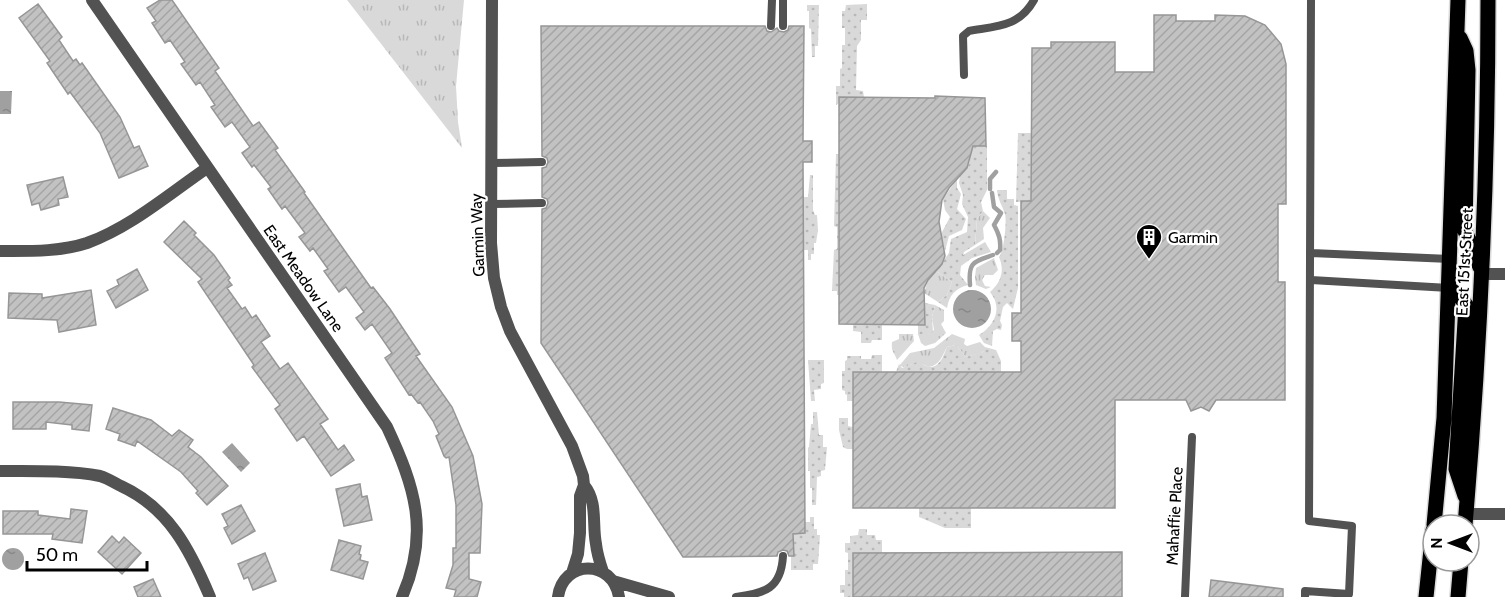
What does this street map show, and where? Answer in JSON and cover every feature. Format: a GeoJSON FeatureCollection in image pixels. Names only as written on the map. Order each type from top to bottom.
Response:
{"type":"FeatureCollection","features":[{"type":"Feature","properties":{"kind":"main road","name":"East 151st Street"},"geometry":{"type":"LineString","coordinates":[[1435,513],[1444,418],[1458,0]]}},
{"type":"Feature","properties":{"kind":"main road","name":"East 151st Street"},"geometry":{"type":"LineString","coordinates":[[1466,513],[1483,274],[1488,122],[1488,0]]}},
{"type":"Feature","properties":{"kind":"main road"},"geometry":{"type":"LineString","coordinates":[[1457,33],[1466,51],[1468,70],[1465,231],[1483,274]]}},
{"type":"Feature","properties":{"kind":"main road"},"geometry":{"type":"LineString","coordinates":[[1449,288],[1466,305],[1456,469],[1466,513]]}},
{"type":"Feature","properties":{"kind":"main road"},"geometry":{"type":"LineString","coordinates":[[1426,597],[1429,573]]}},
{"type":"Feature","properties":{"kind":"main road"},"geometry":{"type":"LineString","coordinates":[[1458,597],[1460,573]]}},
{"type":"Feature","properties":{"kind":"street","name":"East Meadow Lane"},"geometry":{"type":"LineString","coordinates":[[92,0],[387,427],[405,466],[417,516],[418,537],[411,576],[402,597]]}},
{"type":"Feature","properties":{"kind":"street","name":"Garmin Way"},"geometry":{"type":"LineString","coordinates":[[492,0],[491,243],[494,278],[510,331],[572,446],[584,485],[591,493],[595,543],[603,572]]}},
{"type":"Feature","properties":{"kind":"street"},"geometry":{"type":"LineString","coordinates":[[0,251],[57,249],[85,243],[127,223],[207,168]]}},
{"type":"Feature","properties":{"kind":"street"},"geometry":{"type":"LineString","coordinates":[[1483,274],[1505,274]]}},
{"type":"Feature","properties":{"kind":"street"},"geometry":{"type":"LineString","coordinates":[[0,471],[42,471],[102,476],[139,494],[172,525],[196,564],[210,597]]}},
{"type":"Feature","properties":{"kind":"street","name":"Garmin Way"},"geometry":{"type":"LineString","coordinates":[[558,597],[563,582],[572,573],[578,554],[580,496],[584,485]]}},
{"type":"Feature","properties":{"kind":"street"},"geometry":{"type":"LineString","coordinates":[[1481,514],[1505,514]]}},
{"type":"Feature","properties":{"kind":"street"},"geometry":{"type":"LineString","coordinates":[[572,573],[585,568],[603,572],[613,581],[669,597]]}},
{"type":"Feature","properties":{"kind":"street"},"geometry":{"type":"LineString","coordinates":[[613,581],[619,597]]}},
{"type":"Feature","properties":{"kind":"lane"},"geometry":{"type":"LineString","coordinates":[[771,26],[772,0]]}},
{"type":"Feature","properties":{"kind":"lane"},"geometry":{"type":"LineString","coordinates":[[783,0],[783,26]]}},
{"type":"Feature","properties":{"kind":"lane"},"geometry":{"type":"LineString","coordinates":[[964,75],[963,36],[969,31],[1013,23],[1021,18],[1034,0]]}},
{"type":"Feature","properties":{"kind":"lane"},"geometry":{"type":"LineString","coordinates":[[1305,597],[1305,591],[1349,594],[1352,526],[1309,521],[1311,0]]}},
{"type":"Feature","properties":{"kind":"lane"},"geometry":{"type":"LineString","coordinates":[[492,163],[542,162]]}},
{"type":"Feature","properties":{"kind":"lane"},"geometry":{"type":"LineString","coordinates":[[492,204],[542,203]]}},
{"type":"Feature","properties":{"kind":"lane"},"geometry":{"type":"LineString","coordinates":[[1311,254],[1450,259]]}},
{"type":"Feature","properties":{"kind":"lane"},"geometry":{"type":"LineString","coordinates":[[1311,280],[1449,288]]}},
{"type":"Feature","properties":{"kind":"lane","name":"Mahaffie Place"},"geometry":{"type":"LineString","coordinates":[[1185,597],[1192,437]]}},
{"type":"Feature","properties":{"kind":"lane"},"geometry":{"type":"LineString","coordinates":[[736,597],[763,592],[771,587],[780,575],[783,556]]}},
{"type":"Feature","properties":{"kind":"green space"},"geometry":{"type":"Polygon","coordinates":[[[347,0],[464,0],[456,86],[462,148],[347,0]]]}},
{"type":"Feature","properties":{"kind":"green space"},"geometry":{"type":"Polygon","coordinates":[[[867,4],[867,20],[861,20],[861,40],[857,46],[856,90],[863,91],[864,97],[839,97],[839,103],[836,105],[836,86],[840,86],[840,69],[842,68],[842,45],[845,45],[842,11],[845,11],[846,5],[867,4]]]}},
{"type":"Feature","properties":{"kind":"green space"},"geometry":{"type":"Polygon","coordinates":[[[807,5],[819,5],[818,46],[815,46],[815,57],[812,57],[807,5]]]}},
{"type":"Feature","properties":{"kind":"green space"},"geometry":{"type":"Polygon","coordinates":[[[1018,133],[1032,133],[1031,201],[1016,202],[1018,133]]]}},
{"type":"Feature","properties":{"kind":"green space"},"geometry":{"type":"Polygon","coordinates":[[[972,146],[987,146],[987,190],[981,202],[983,211],[977,219],[975,245],[963,255],[985,242],[991,252],[972,258],[961,266],[960,275],[968,285],[954,293],[949,299],[947,308],[938,302],[947,295],[952,282],[936,271],[949,253],[951,239],[967,232],[968,217],[962,204],[963,195],[959,183],[960,176],[969,164],[972,146]]]}},
{"type":"Feature","properties":{"kind":"green space"},"geometry":{"type":"Polygon","coordinates":[[[836,154],[839,154],[839,295],[837,291],[832,291],[834,250],[837,249],[837,227],[834,226],[836,154]]]}},
{"type":"Feature","properties":{"kind":"green space"},"geometry":{"type":"Polygon","coordinates":[[[810,175],[813,175],[813,210],[817,215],[818,230],[816,243],[814,243],[814,254],[811,254],[811,260],[808,260],[808,250],[803,250],[803,197],[808,197],[810,175]]]}},
{"type":"Feature","properties":{"kind":"green space"},"geometry":{"type":"Polygon","coordinates":[[[957,179],[957,188],[961,194],[957,209],[966,219],[962,230],[949,236],[945,251],[941,234],[950,217],[945,210],[943,199],[957,179]]]}},
{"type":"Feature","properties":{"kind":"green space"},"geometry":{"type":"Polygon","coordinates":[[[997,190],[1007,190],[1007,199],[1014,199],[1014,205],[1018,206],[1018,288],[1013,309],[1007,303],[1003,307],[1001,330],[993,331],[992,346],[984,343],[979,335],[985,331],[995,316],[996,304],[990,292],[997,284],[1002,272],[999,257],[1004,243],[1006,218],[997,190]]]}},
{"type":"Feature","properties":{"kind":"green space"},"geometry":{"type":"Polygon","coordinates":[[[983,211],[990,218],[983,228],[984,239],[975,245],[977,219],[983,211]]]}},
{"type":"Feature","properties":{"kind":"green space"},"geometry":{"type":"Polygon","coordinates":[[[994,258],[998,270],[993,275],[985,275],[982,280],[985,286],[991,287],[986,289],[976,285],[976,268],[994,258]]]}},
{"type":"Feature","properties":{"kind":"green space"},"geometry":{"type":"Polygon","coordinates":[[[936,271],[952,282],[947,295],[938,302],[924,293],[928,280],[936,271]]]}},
{"type":"Feature","properties":{"kind":"green space"},"geometry":{"type":"Polygon","coordinates":[[[925,303],[935,305],[932,317],[933,332],[918,334],[918,325],[925,324],[925,303]]]}},
{"type":"Feature","properties":{"kind":"green space"},"geometry":{"type":"Polygon","coordinates":[[[935,305],[944,310],[944,321],[941,324],[946,333],[935,343],[925,346],[921,343],[918,334],[928,334],[934,330],[932,317],[935,305]]]}},
{"type":"Feature","properties":{"kind":"green space"},"geometry":{"type":"Polygon","coordinates":[[[853,325],[882,325],[882,340],[861,343],[861,332],[853,331],[853,325]]]}},
{"type":"Feature","properties":{"kind":"green space"},"geometry":{"type":"Polygon","coordinates":[[[899,334],[913,334],[914,341],[897,360],[892,350],[892,342],[899,339],[899,334]]]}},
{"type":"Feature","properties":{"kind":"green space"},"geometry":{"type":"Polygon","coordinates":[[[952,334],[965,339],[964,344],[967,346],[980,342],[985,350],[966,357],[956,345],[947,347],[940,360],[933,366],[912,364],[906,367],[899,366],[910,353],[934,348],[952,334]]]}},
{"type":"Feature","properties":{"kind":"green space"},"geometry":{"type":"Polygon","coordinates":[[[956,345],[966,357],[983,352],[985,347],[996,350],[1001,361],[1001,372],[896,372],[899,364],[902,368],[917,362],[929,367],[934,366],[942,359],[947,347],[956,345]]]}},
{"type":"Feature","properties":{"kind":"green space"},"geometry":{"type":"Polygon","coordinates":[[[872,355],[882,355],[882,372],[853,401],[847,401],[847,395],[842,390],[842,371],[845,371],[847,356],[871,359],[872,355]]]}},
{"type":"Feature","properties":{"kind":"green space"},"geometry":{"type":"Polygon","coordinates":[[[808,360],[824,360],[824,383],[821,384],[821,389],[814,390],[815,401],[811,401],[808,360]]]}},
{"type":"Feature","properties":{"kind":"green space"},"geometry":{"type":"Polygon","coordinates":[[[813,412],[817,412],[819,435],[823,435],[823,447],[827,447],[825,470],[821,471],[821,476],[817,477],[816,505],[812,505],[810,471],[808,471],[808,448],[813,412]]]}},
{"type":"Feature","properties":{"kind":"green space"},"geometry":{"type":"Polygon","coordinates":[[[839,418],[848,418],[848,426],[853,427],[853,449],[843,447],[839,418]]]}},
{"type":"Feature","properties":{"kind":"green space"},"geometry":{"type":"Polygon","coordinates":[[[971,507],[971,528],[945,528],[919,517],[919,508],[971,507]]]}},
{"type":"Feature","properties":{"kind":"green space"},"geometry":{"type":"Polygon","coordinates":[[[810,517],[814,517],[814,529],[817,529],[817,535],[820,535],[818,564],[813,564],[813,570],[791,570],[791,556],[794,556],[793,534],[805,533],[805,522],[810,522],[810,517]]]}},
{"type":"Feature","properties":{"kind":"green space"},"geometry":{"type":"Polygon","coordinates":[[[859,529],[867,529],[867,535],[875,535],[876,540],[882,540],[882,553],[853,553],[853,597],[844,597],[844,593],[840,593],[840,585],[845,585],[845,570],[848,570],[848,553],[845,552],[845,543],[850,543],[850,536],[858,535],[859,529]]]}},
{"type":"Feature","properties":{"kind":"water"},"geometry":{"type":"Polygon","coordinates":[[[0,91],[12,91],[11,114],[0,114],[0,91]]]}},
{"type":"Feature","properties":{"kind":"water"},"geometry":{"type":"Polygon","coordinates":[[[972,290],[985,296],[991,309],[985,322],[972,328],[959,322],[953,309],[959,296],[972,290]]]}},
{"type":"Feature","properties":{"kind":"water"},"geometry":{"type":"Polygon","coordinates":[[[232,443],[250,463],[241,472],[222,452],[232,443]]]}},
{"type":"Feature","properties":{"kind":"water"},"geometry":{"type":"Polygon","coordinates":[[[13,548],[23,555],[24,559],[17,569],[13,570],[3,563],[2,559],[9,549],[13,548]]]}},
{"type":"Feature","properties":{"kind":"building"},"geometry":{"type":"Polygon","coordinates":[[[160,0],[172,0],[219,68],[215,71],[253,126],[259,122],[278,148],[275,150],[371,288],[373,287],[390,309],[420,354],[416,356],[452,407],[473,456],[482,504],[480,553],[469,553],[469,579],[481,582],[477,597],[454,597],[456,590],[446,588],[453,565],[453,548],[456,548],[456,505],[449,457],[444,456],[436,436],[439,434],[433,421],[420,402],[418,403],[411,394],[409,395],[385,358],[392,353],[372,324],[365,330],[356,318],[364,312],[346,287],[339,292],[324,271],[328,269],[313,248],[310,251],[299,237],[305,233],[285,206],[282,209],[268,189],[271,187],[242,153],[250,147],[232,122],[225,127],[211,107],[215,105],[200,82],[196,85],[181,64],[185,62],[170,40],[165,43],[152,23],[156,21],[147,8],[160,0]]]}},
{"type":"Feature","properties":{"kind":"building"},"geometry":{"type":"Polygon","coordinates":[[[38,4],[62,37],[59,40],[73,61],[76,59],[80,65],[82,63],[120,117],[134,148],[139,146],[148,166],[119,178],[100,133],[70,92],[68,94],[47,63],[50,61],[19,18],[38,4]]]}},
{"type":"Feature","properties":{"kind":"building","name":"Garmin"},"geometry":{"type":"Polygon","coordinates":[[[1154,15],[1176,15],[1176,21],[1215,21],[1215,15],[1245,16],[1265,25],[1281,44],[1286,64],[1286,204],[1278,204],[1278,282],[1285,282],[1285,400],[1216,400],[1209,411],[1201,407],[1191,411],[1186,400],[1115,400],[1115,508],[853,508],[853,372],[1021,372],[1021,341],[1012,341],[1012,313],[1021,313],[1021,201],[1031,201],[1032,48],[1051,48],[1051,42],[1115,42],[1115,72],[1154,72],[1154,15]]]}},
{"type":"Feature","properties":{"kind":"building"},"geometry":{"type":"Polygon","coordinates":[[[541,26],[765,26],[767,31],[771,32],[777,28],[784,32],[789,26],[804,26],[803,141],[812,141],[812,162],[803,162],[805,533],[793,534],[794,556],[789,556],[787,551],[783,550],[778,552],[777,556],[683,557],[541,343],[542,209],[546,208],[548,203],[547,199],[542,197],[542,168],[546,167],[548,162],[547,158],[542,156],[541,26]]]}},
{"type":"Feature","properties":{"kind":"building"},"geometry":{"type":"Polygon","coordinates":[[[935,96],[985,98],[986,146],[973,146],[967,168],[949,188],[942,200],[939,222],[945,256],[942,264],[924,288],[925,325],[839,324],[839,97],[935,98],[935,96]]]}},
{"type":"Feature","properties":{"kind":"building"},"geometry":{"type":"Polygon","coordinates":[[[63,177],[68,197],[58,199],[59,205],[41,210],[39,203],[32,205],[27,185],[63,177]]]}},
{"type":"Feature","properties":{"kind":"building"},"geometry":{"type":"Polygon","coordinates":[[[184,221],[214,255],[230,278],[228,280],[232,285],[227,288],[242,309],[245,307],[252,318],[256,315],[270,336],[261,342],[280,369],[288,363],[328,419],[320,424],[338,450],[344,445],[354,460],[331,476],[304,436],[297,441],[275,409],[280,405],[252,367],[254,365],[198,282],[202,279],[164,242],[184,221]]]}},
{"type":"Feature","properties":{"kind":"building"},"geometry":{"type":"Polygon","coordinates":[[[137,269],[148,290],[116,308],[107,291],[119,285],[117,280],[137,269]]]}},
{"type":"Feature","properties":{"kind":"building"},"geometry":{"type":"Polygon","coordinates":[[[91,290],[96,325],[59,332],[57,320],[8,318],[9,293],[42,294],[42,298],[91,290]]]}},
{"type":"Feature","properties":{"kind":"building"},"geometry":{"type":"Polygon","coordinates":[[[13,402],[92,405],[89,431],[72,429],[72,425],[46,422],[46,429],[13,429],[13,402]]]}},
{"type":"Feature","properties":{"kind":"building"},"geometry":{"type":"Polygon","coordinates":[[[113,408],[151,420],[172,436],[179,430],[193,440],[188,447],[201,457],[228,486],[207,505],[181,472],[137,441],[135,446],[118,440],[120,434],[106,429],[113,408]]]}},
{"type":"Feature","properties":{"kind":"building"},"geometry":{"type":"Polygon","coordinates":[[[360,484],[362,497],[367,496],[372,520],[344,526],[336,489],[360,484]]]}},
{"type":"Feature","properties":{"kind":"building"},"geometry":{"type":"Polygon","coordinates":[[[241,505],[255,531],[232,544],[224,528],[228,526],[222,514],[241,505]]]}},
{"type":"Feature","properties":{"kind":"building"},"geometry":{"type":"Polygon","coordinates":[[[71,509],[87,511],[82,543],[52,539],[53,534],[3,534],[3,511],[38,511],[38,515],[70,519],[71,509]]]}},
{"type":"Feature","properties":{"kind":"building"},"geometry":{"type":"Polygon","coordinates":[[[112,536],[119,543],[124,537],[141,553],[122,574],[98,552],[112,536]]]}},
{"type":"Feature","properties":{"kind":"building"},"geometry":{"type":"Polygon","coordinates":[[[339,540],[361,546],[360,560],[368,562],[363,579],[331,570],[339,540]]]}},
{"type":"Feature","properties":{"kind":"building"},"geometry":{"type":"Polygon","coordinates":[[[1122,552],[1122,597],[853,597],[853,553],[1122,552]]]}},
{"type":"Feature","properties":{"kind":"building"},"geometry":{"type":"Polygon","coordinates":[[[265,553],[276,581],[253,590],[248,577],[244,579],[238,564],[265,553]]]}},
{"type":"Feature","properties":{"kind":"building"},"geometry":{"type":"Polygon","coordinates":[[[153,579],[161,597],[138,597],[134,587],[153,579]]]}},
{"type":"Feature","properties":{"kind":"building"},"geometry":{"type":"Polygon","coordinates":[[[1211,580],[1283,589],[1283,597],[1209,597],[1211,580]]]}},
{"type":"Feature","properties":{"kind":"waterway"},"geometry":{"type":"LineString","coordinates":[[990,189],[990,179],[996,172]]}},
{"type":"Feature","properties":{"kind":"waterway"},"geometry":{"type":"LineString","coordinates":[[992,193],[994,207],[1001,213],[994,225],[1000,240],[1000,250],[997,253]]}},
{"type":"Feature","properties":{"kind":"waterway"},"geometry":{"type":"LineString","coordinates":[[970,285],[970,272],[973,264],[993,255]]}},
{"type":"Feature","properties":{"kind":"place","name":"Garmin"},"geometry":{"type":"Point","coordinates":[1149,260]}}]}
